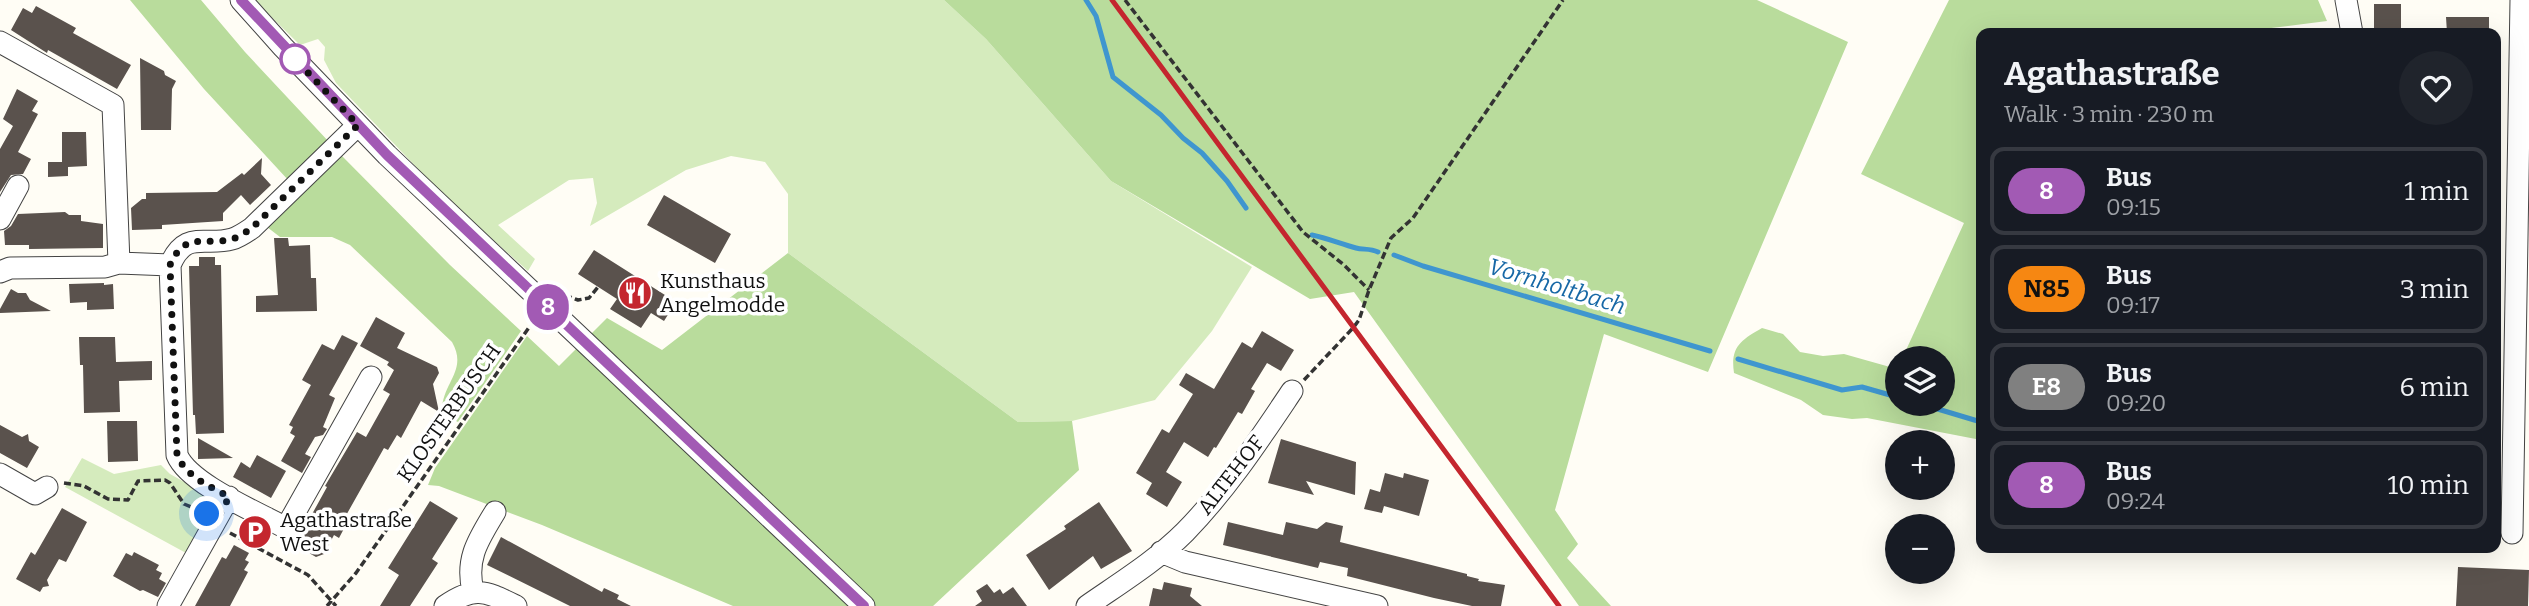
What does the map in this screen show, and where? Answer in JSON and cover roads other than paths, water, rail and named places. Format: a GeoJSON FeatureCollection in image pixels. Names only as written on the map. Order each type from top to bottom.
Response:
{"type":"FeatureCollection","features":[{"type":"Feature","properties":{"kind":"street"},"geometry":{"type":"LineString","coordinates":[[241,0],[358,125],[553,299],[864,606]]}},
{"type":"Feature","properties":{"kind":"street"},"geometry":{"type":"LineString","coordinates":[[2346,0],[2351,28]]}},
{"type":"Feature","properties":{"kind":"street"},"geometry":{"type":"LineString","coordinates":[[2512,533],[2521,0]]}},
{"type":"Feature","properties":{"kind":"street"},"geometry":{"type":"LineString","coordinates":[[0,42],[113,105],[119,263]]}},
{"type":"Feature","properties":{"kind":"street"},"geometry":{"type":"LineString","coordinates":[[358,125],[252,228],[232,239],[187,243],[175,253],[170,265],[177,455],[181,465],[229,497],[286,528],[370,377]]}},
{"type":"Feature","properties":{"kind":"street"},"geometry":{"type":"LineString","coordinates":[[0,219],[18,186]]}},
{"type":"Feature","properties":{"kind":"street"},"geometry":{"type":"LineString","coordinates":[[0,271],[10,268],[105,267],[119,263],[170,265]]}},
{"type":"Feature","properties":{"kind":"street","name":"ALTEHOF"},"geometry":{"type":"LineString","coordinates":[[1087,606],[1185,532],[1234,475],[1293,391]]}},
{"type":"Feature","properties":{"kind":"street"},"geometry":{"type":"LineString","coordinates":[[0,474],[35,494],[47,487]]}},
{"type":"Feature","properties":{"kind":"street"},"geometry":{"type":"LineString","coordinates":[[168,606],[229,497]]}},
{"type":"Feature","properties":{"kind":"street"},"geometry":{"type":"LineString","coordinates":[[473,591],[468,572],[472,557],[495,512]]}},
{"type":"Feature","properties":{"kind":"street"},"geometry":{"type":"LineString","coordinates":[[1161,552],[1299,597],[1377,606]]}},
{"type":"Feature","properties":{"kind":"street"},"geometry":{"type":"LineString","coordinates":[[445,606],[461,594],[473,591],[489,593],[516,606]]}},
{"type":"Feature","properties":{"kind":"waterway","name":"Vornholtbach"},"geometry":{"type":"LineString","coordinates":[[1086,0],[1096,16],[1113,77],[1161,115],[1202,153],[1246,208]]}},
{"type":"Feature","properties":{"kind":"waterway","name":"Vornholtbach"},"geometry":{"type":"LineString","coordinates":[[1312,235],[1378,252]]}},
{"type":"Feature","properties":{"kind":"waterway","name":"Vornholtbach"},"geometry":{"type":"LineString","coordinates":[[1394,255],[1710,351]]}},
{"type":"Feature","properties":{"kind":"waterway","name":"Vornholtbach"},"geometry":{"type":"LineString","coordinates":[[1738,359],[1842,390],[1862,387],[1885,394]]}},
{"type":"Feature","properties":{"kind":"waterway","name":"Vornholtbach"},"geometry":{"type":"LineString","coordinates":[[1955,414],[1976,420]]}},
{"type":"Feature","properties":{"kind":"railway"},"geometry":{"type":"LineString","coordinates":[[1112,0],[1559,606]]}},
{"type":"Feature","properties":{"kind":"place","name":"Kunsthaus Angelmodde"},"geometry":{"type":"Point","coordinates":[635,293]}},
{"type":"Feature","properties":{"kind":"place","name":"Agathastraße West"},"geometry":{"type":"Point","coordinates":[255,532]}}]}
